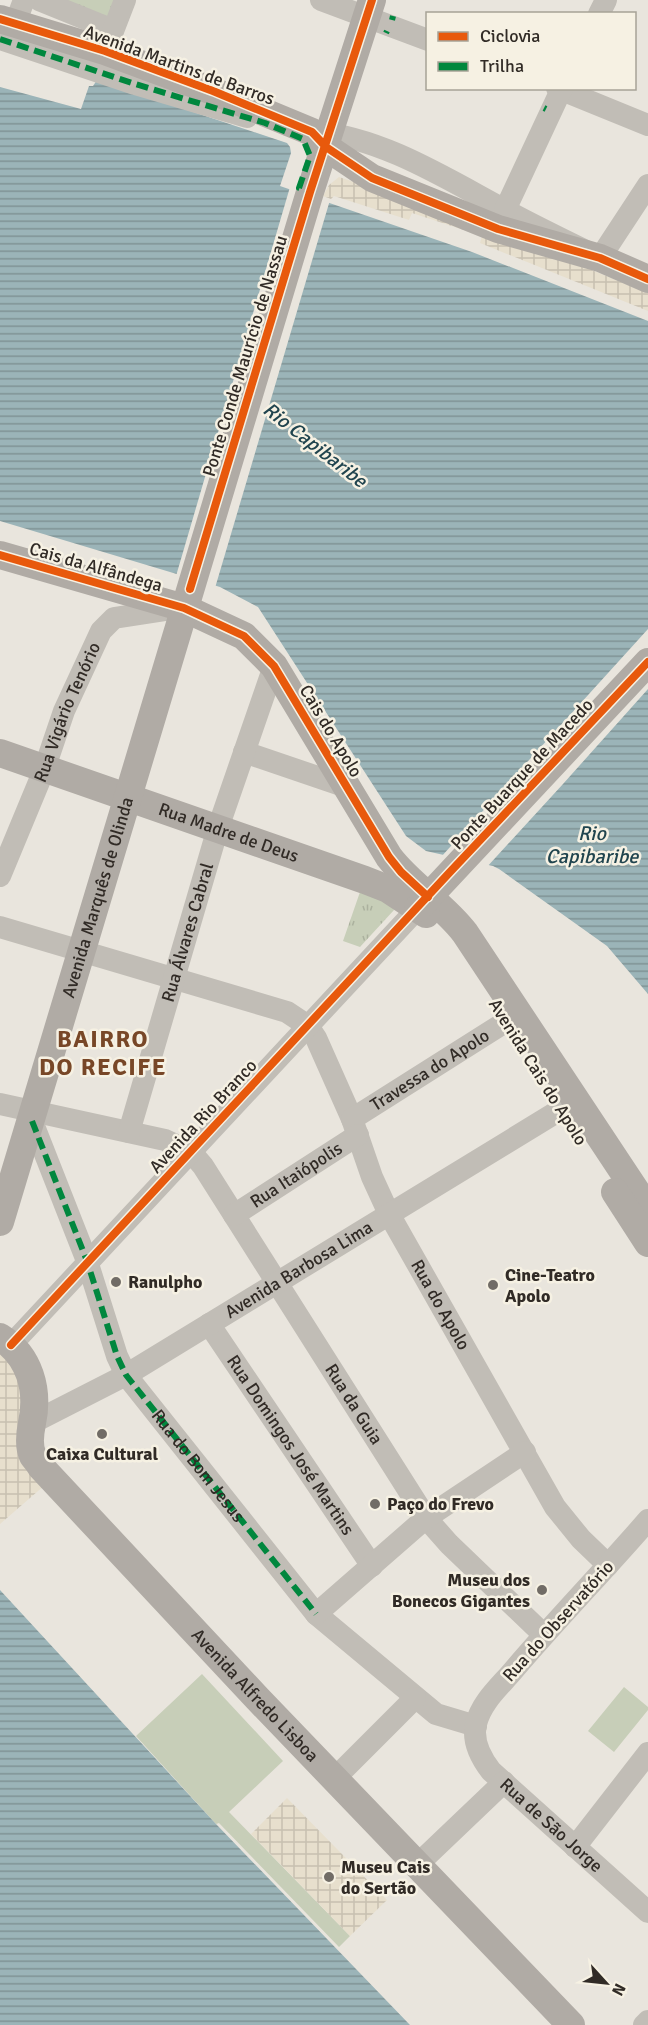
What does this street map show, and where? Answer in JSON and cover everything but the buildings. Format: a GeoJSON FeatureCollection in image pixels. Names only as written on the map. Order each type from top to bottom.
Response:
{"type":"FeatureCollection","features":[{"type":"Feature","properties":{"kind":"main road","name":"Ponte Conde Maurício de Nassau"},"geometry":{"type":"LineString","coordinates":[[187,598],[310,192],[322,137],[370,9]]}},
{"type":"Feature","properties":{"kind":"main road","name":"Avenida Martins de Barros"},"geometry":{"type":"LineString","coordinates":[[10,20],[109,41],[213,90],[322,137],[372,178],[498,229],[600,258],[648,279]]}},
{"type":"Feature","properties":{"kind":"main road","name":"Cais da Alfândega"},"geometry":{"type":"LineString","coordinates":[[0,555],[187,598]]}},
{"type":"Feature","properties":{"kind":"main road","name":"Cais do Apolo"},"geometry":{"type":"LineString","coordinates":[[187,598],[244,636],[274,666],[395,865],[423,903]]}},
{"type":"Feature","properties":{"kind":"main road","name":"Avenida Marquês de Olinda"},"geometry":{"type":"LineString","coordinates":[[0,1222],[187,598]]}},
{"type":"Feature","properties":{"kind":"main road","name":"Ponte Buarque de Macedo"},"geometry":{"type":"LineString","coordinates":[[423,903],[648,663]]}},
{"type":"Feature","properties":{"kind":"main road","name":"Rua Madre de Deus"},"geometry":{"type":"LineString","coordinates":[[0,753],[218,828],[423,903]]}},
{"type":"Feature","properties":{"kind":"main road","name":"Avenida Cais do Apolo"},"geometry":{"type":"LineString","coordinates":[[423,903],[454,940],[507,1021],[560,1110],[648,1243]]}},
{"type":"Feature","properties":{"kind":"main road","name":"Avenida Cais do Apolo"},"geometry":{"type":"LineString","coordinates":[[423,903],[449,914],[465,933],[648,1209]]}},
{"type":"Feature","properties":{"kind":"main road","name":"Avenida Alfredo Lisboa"},"geometry":{"type":"LineString","coordinates":[[5,1341],[25,1361],[33,1382],[34,1405],[29,1433],[32,1455],[41,1467],[231,1671],[571,2025]]}},
{"type":"Feature","properties":{"kind":"street"},"geometry":{"type":"LineString","coordinates":[[39,0],[109,41],[125,0]]}},
{"type":"Feature","properties":{"kind":"street"},"geometry":{"type":"LineString","coordinates":[[321,0],[370,9],[426,39]]}},
{"type":"Feature","properties":{"kind":"street"},"geometry":{"type":"LineString","coordinates":[[10,20],[135,84],[265,123],[303,139],[310,156],[299,188],[310,192]]}},
{"type":"Feature","properties":{"kind":"street"},"geometry":{"type":"LineString","coordinates":[[505,210],[560,90]]}},
{"type":"Feature","properties":{"kind":"street"},"geometry":{"type":"LineString","coordinates":[[562,90],[648,125]]}},
{"type":"Feature","properties":{"kind":"street","name":"Avenida Martins de Barros"},"geometry":{"type":"LineString","coordinates":[[322,137],[385,149],[480,195],[600,258]]}},
{"type":"Feature","properties":{"kind":"street"},"geometry":{"type":"LineString","coordinates":[[600,258],[648,185]]}},
{"type":"Feature","properties":{"kind":"street","name":"Rua Vigário Tenório"},"geometry":{"type":"LineString","coordinates":[[0,876],[44,770],[64,711],[101,631],[114,618],[187,598]]}},
{"type":"Feature","properties":{"kind":"street","name":"Rua Álvares Cabral"},"geometry":{"type":"LineString","coordinates":[[129,1132],[218,828],[274,666]]}},
{"type":"Feature","properties":{"kind":"street"},"geometry":{"type":"LineString","coordinates":[[244,752],[347,787]]}},
{"type":"Feature","properties":{"kind":"street","name":"Avenida Rio Branco"},"geometry":{"type":"LineString","coordinates":[[5,1341],[87,1261],[423,903]]}},
{"type":"Feature","properties":{"kind":"street"},"geometry":{"type":"LineString","coordinates":[[0,927],[287,1012],[308,1026]]}},
{"type":"Feature","properties":{"kind":"street","name":"Travessa do Apolo"},"geometry":{"type":"LineString","coordinates":[[355,1127],[507,1021]]}},
{"type":"Feature","properties":{"kind":"street","name":"Rua do Apolo"},"geometry":{"type":"LineString","coordinates":[[308,1026],[325,1055],[355,1127],[372,1177],[389,1214],[561,1515],[581,1539],[608,1565]]}},
{"type":"Feature","properties":{"kind":"street"},"geometry":{"type":"LineString","coordinates":[[0,1104],[33,1117],[165,1140],[191,1152]]}},
{"type":"Feature","properties":{"kind":"street","name":"Avenida Barbosa Lima"},"geometry":{"type":"LineString","coordinates":[[32,1423],[126,1376],[560,1110]]}},
{"type":"Feature","properties":{"kind":"street","name":"Rua do Bom Jesus"},"geometry":{"type":"LineString","coordinates":[[33,1117],[87,1261],[117,1356],[126,1376],[316,1614],[436,1714],[476,1726]]}},
{"type":"Feature","properties":{"kind":"street","name":"Rua Itaiópolis"},"geometry":{"type":"LineString","coordinates":[[234,1215],[355,1127]]}},
{"type":"Feature","properties":{"kind":"street","name":"Rua da Guia"},"geometry":{"type":"LineString","coordinates":[[191,1152],[203,1166],[278,1282],[426,1518],[449,1544],[543,1634]]}},
{"type":"Feature","properties":{"kind":"street","name":"Rua Domingos José Martins"},"geometry":{"type":"LineString","coordinates":[[209,1324],[372,1566]]}},
{"type":"Feature","properties":{"kind":"street"},"geometry":{"type":"LineString","coordinates":[[316,1614],[426,1518],[525,1452]]}},
{"type":"Feature","properties":{"kind":"street","name":"Rua do Observatório"},"geometry":{"type":"LineString","coordinates":[[476,1726],[489,1698],[543,1634],[608,1565],[640,1544],[648,1521]]}},
{"type":"Feature","properties":{"kind":"street"},"geometry":{"type":"LineString","coordinates":[[335,1778],[415,1698]]}},
{"type":"Feature","properties":{"kind":"street","name":"Rua de São Jorge"},"geometry":{"type":"LineString","coordinates":[[476,1726],[476,1742],[481,1756],[491,1771],[648,1912]]}},
{"type":"Feature","properties":{"kind":"street"},"geometry":{"type":"LineString","coordinates":[[575,1846],[648,1753]]}},
{"type":"Feature","properties":{"kind":"street"},"geometry":{"type":"LineString","coordinates":[[417,1865],[504,1782]]}},
{"type":"Feature","properties":{"kind":"street"},"geometry":{"type":"LineString","coordinates":[[644,2025],[648,2021]]}},
{"type":"Feature","properties":{"kind":"green space"},"geometry":{"type":"Polygon","coordinates":[[[39,0],[125,0],[113,30],[39,0]]]}},
{"type":"Feature","properties":{"kind":"green space"},"geometry":{"type":"Polygon","coordinates":[[[360,892],[392,903],[394,910],[360,947],[343,941],[360,892]]]}},
{"type":"Feature","properties":{"kind":"green space"},"geometry":{"type":"Polygon","coordinates":[[[202,1674],[283,1761],[229,1812],[350,1936],[339,1947],[219,1823],[216,1824],[136,1736],[202,1674]]]}},
{"type":"Feature","properties":{"kind":"green space"},"geometry":{"type":"Polygon","coordinates":[[[624,1687],[648,1707],[648,1710],[614,1752],[588,1731],[624,1687]]]}},
{"type":"Feature","properties":{"kind":"shaded area"},"geometry":{"type":"Polygon","coordinates":[[[339,177],[474,222],[648,293],[648,311],[480,243],[482,236],[412,213],[409,220],[334,196],[331,199],[323,196],[329,185],[339,177]]]}},
{"type":"Feature","properties":{"kind":"shaded area"},"geometry":{"type":"Polygon","coordinates":[[[0,1348],[15,1363],[45,1485],[0,1524],[0,1348]]]}},
{"type":"Feature","properties":{"kind":"shaded area"},"geometry":{"type":"Polygon","coordinates":[[[287,1798],[387,1900],[350,1936],[251,1834],[287,1798]]]}},
{"type":"Feature","properties":{"kind":"water","name":"Rio Capibaribe"},"geometry":{"type":"Polygon","coordinates":[[[97,80],[287,143],[291,153],[280,186],[472,252],[648,321],[648,994],[607,946],[499,869],[426,851],[406,836],[258,607],[220,587],[0,521],[0,87],[81,109],[89,86],[93,86],[97,80]]]}},
{"type":"Feature","properties":{"kind":"water"},"geometry":{"type":"Polygon","coordinates":[[[0,1590],[216,1824],[410,2025],[0,2025],[0,1590]]]}},
{"type":"Feature","properties":{"kind":"pier"},"geometry":{"type":"Polygon","coordinates":[[[290,187],[330,200],[215,588],[176,576],[290,187]]]}},
{"type":"Feature","properties":{"kind":"pier"},"geometry":{"type":"Polygon","coordinates":[[[648,629],[648,689],[563,784],[486,868],[441,857],[648,629]]]}},
{"type":"Feature","properties":{"kind":"marked path"},"geometry":{"type":"LineString","coordinates":[[392,20],[393,16]]}},
{"type":"Feature","properties":{"kind":"marked path"},"geometry":{"type":"LineString","coordinates":[[0,39],[135,84],[265,123],[303,139],[310,156],[299,188],[310,192]]}},
{"type":"Feature","properties":{"kind":"marked path"},"geometry":{"type":"LineString","coordinates":[[32,1121],[87,1261],[117,1356],[126,1375],[316,1614]]}},
{"type":"Feature","properties":{"kind":"cycle path"},"geometry":{"type":"LineString","coordinates":[[190,589],[310,192],[372,0]]}},
{"type":"Feature","properties":{"kind":"cycle path"},"geometry":{"type":"LineString","coordinates":[[0,19],[105,51],[213,91],[312,132],[326,147],[372,178],[498,229],[600,258],[648,279]]}},
{"type":"Feature","properties":{"kind":"cycle path"},"geometry":{"type":"LineString","coordinates":[[0,555],[184,608],[244,636],[274,666],[389,857],[401,872],[428,897]]}},
{"type":"Feature","properties":{"kind":"cycle path"},"geometry":{"type":"LineString","coordinates":[[11,1345],[648,662]]}},
{"type":"Feature","properties":{"kind":"place","name":"Ranulpho"},"geometry":{"type":"Point","coordinates":[116,1282]}},
{"type":"Feature","properties":{"kind":"place","name":"Cine-Teatro Apolo"},"geometry":{"type":"Point","coordinates":[493,1285]}},
{"type":"Feature","properties":{"kind":"place","name":"Caixa Cultural"},"geometry":{"type":"Point","coordinates":[102,1434]}},
{"type":"Feature","properties":{"kind":"place","name":"Paço do Frevo"},"geometry":{"type":"Point","coordinates":[375,1504]}},
{"type":"Feature","properties":{"kind":"place","name":"Museu dos Bonecos Gigantes"},"geometry":{"type":"Point","coordinates":[542,1590]}},
{"type":"Feature","properties":{"kind":"place","name":"Museu Cais do Sertão"},"geometry":{"type":"Point","coordinates":[329,1877]}},
{"type":"Feature","properties":{"kind":"district","name":"BAIRRO DO RECIFE"},"geometry":{"type":"Point","coordinates":[103,1053]}}]}
